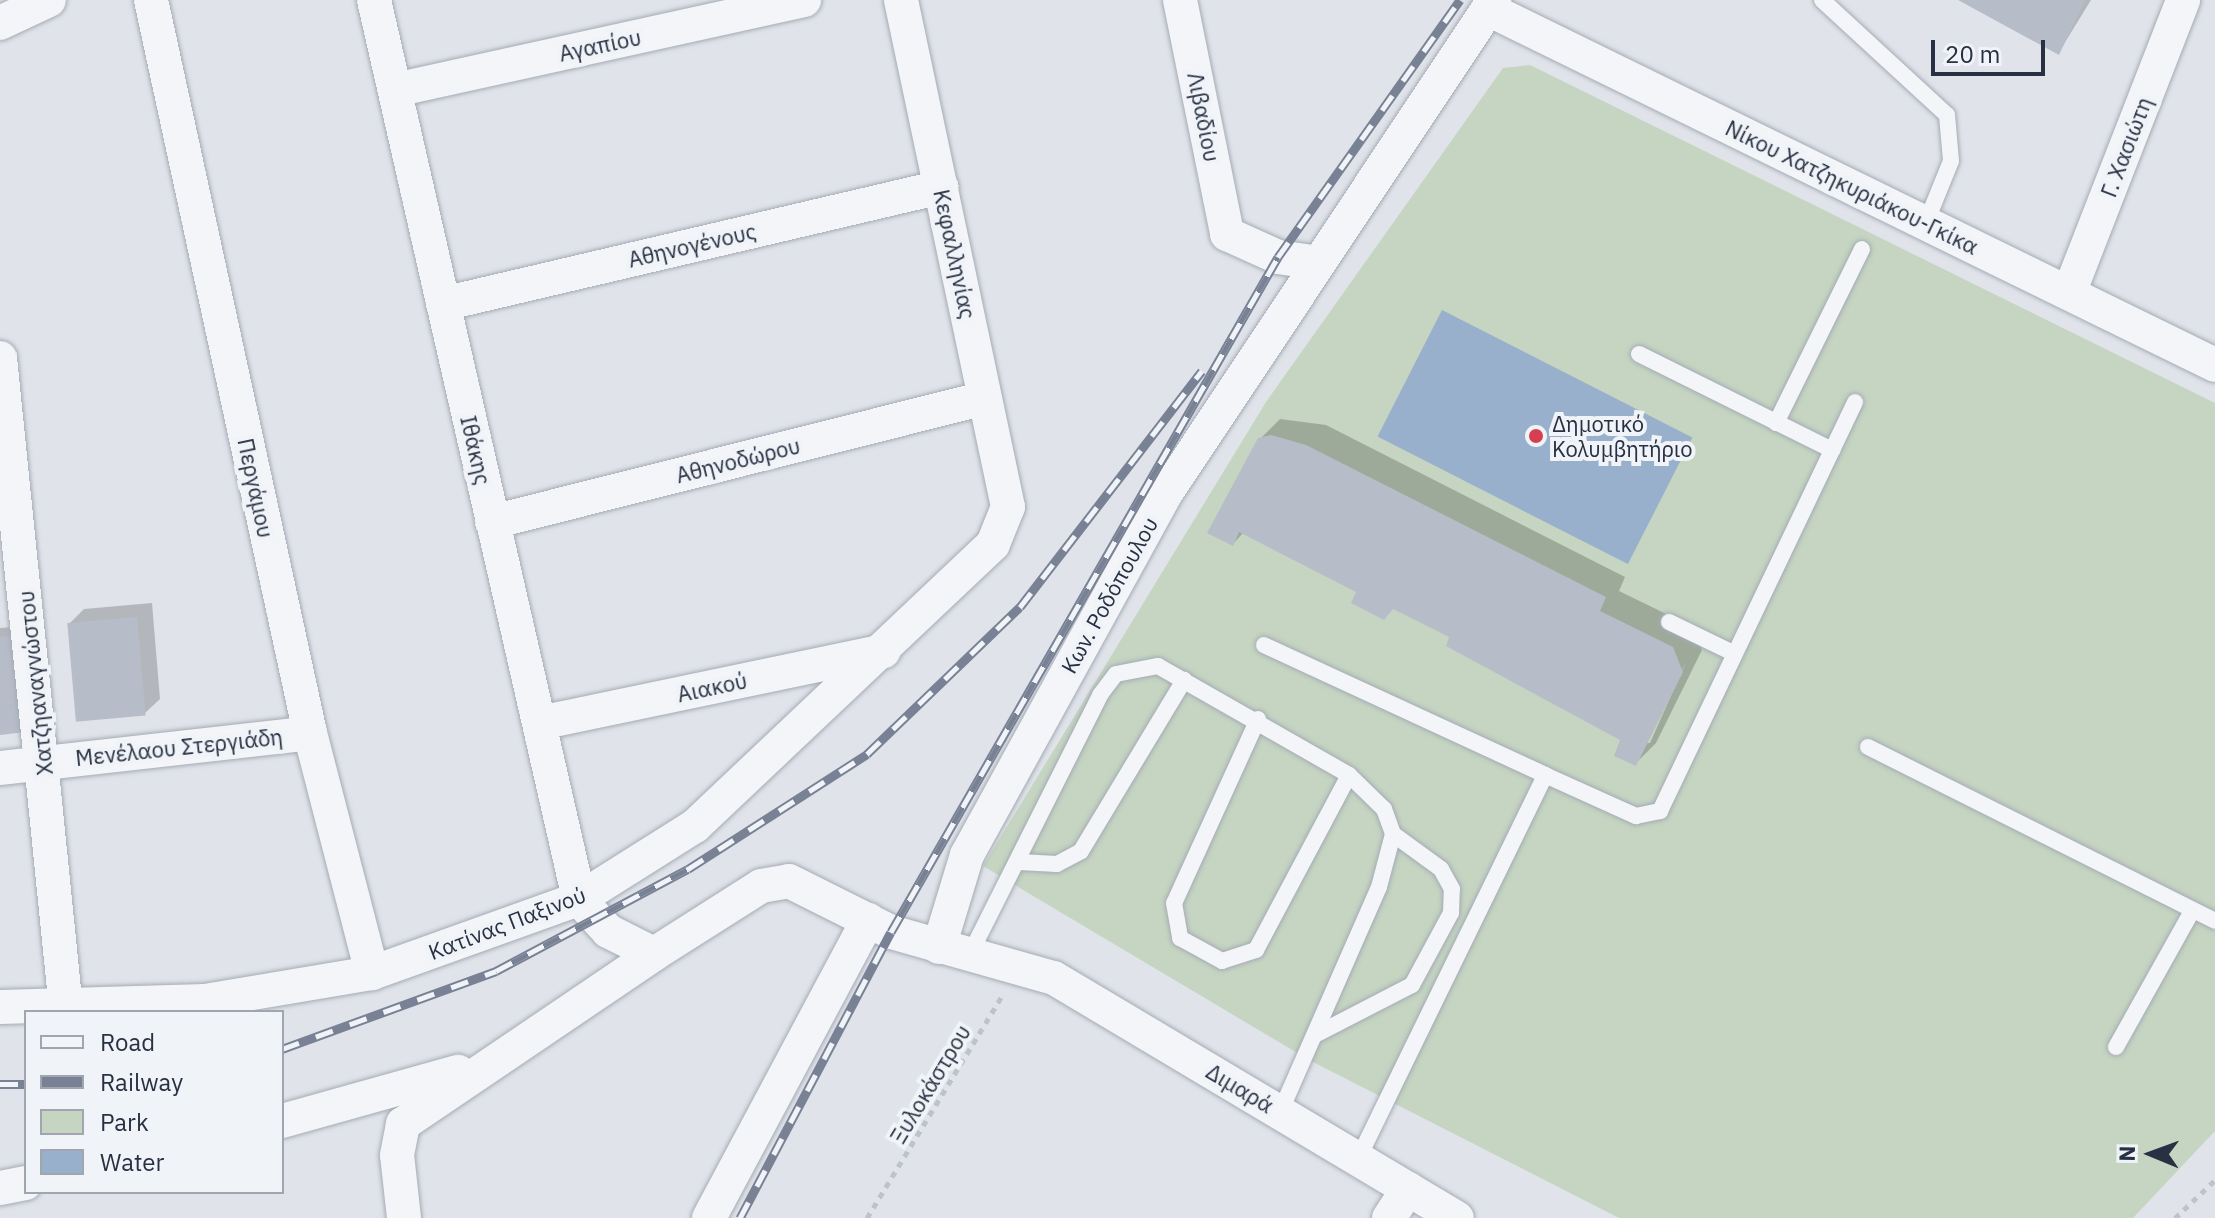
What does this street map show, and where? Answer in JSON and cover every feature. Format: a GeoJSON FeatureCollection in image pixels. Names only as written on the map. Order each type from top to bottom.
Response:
{"type":"FeatureCollection","features":[{"type":"Feature","properties":{"kind":"street"},"geometry":{"type":"LineString","coordinates":[[0,23],[49,0]]}},
{"type":"Feature","properties":{"kind":"street","name":"Περγάμου"},"geometry":{"type":"LineString","coordinates":[[151,0],[310,733],[372,973]]}},
{"type":"Feature","properties":{"kind":"street","name":"Ιθάκης"},"geometry":{"type":"LineString","coordinates":[[374,0],[579,899]]}},
{"type":"Feature","properties":{"kind":"street","name":"Αγαπίου"},"geometry":{"type":"LineString","coordinates":[[395,90],[804,0]]}},
{"type":"Feature","properties":{"kind":"street","name":"Κεφαλληνίας"},"geometry":{"type":"LineString","coordinates":[[901,0],[1008,507]]}},
{"type":"Feature","properties":{"kind":"street","name":"Λιβαδίου"},"geometry":{"type":"LineString","coordinates":[[1180,0],[1227,234],[1278,257],[1318,263]]}},
{"type":"Feature","properties":{"kind":"street","name":"Γ. Χασιώτη"},"geometry":{"type":"LineString","coordinates":[[2069,293],[2183,0]]}},
{"type":"Feature","properties":{"kind":"street","name":"Νίκου Χατζηκυριάκου-Γκίκα"},"geometry":{"type":"LineString","coordinates":[[1491,5],[2215,365]]}},
{"type":"Feature","properties":{"kind":"street","name":"Κων. Ροδόπουλου"},"geometry":{"type":"LineString","coordinates":[[954,950],[967,855],[1168,490],[1491,5]]}},
{"type":"Feature","properties":{"kind":"street","name":"Αθηνογένους"},"geometry":{"type":"LineString","coordinates":[[443,304],[941,187]]}},
{"type":"Feature","properties":{"kind":"street","name":"Χατζηαναγνώστου"},"geometry":{"type":"LineString","coordinates":[[0,358],[10,537],[44,762],[66,1009]]}},
{"type":"Feature","properties":{"kind":"street","name":"Αθηνοδώρου"},"geometry":{"type":"LineString","coordinates":[[492,522],[985,398]]}},
{"type":"Feature","properties":{"kind":"street","name":"Κατίνας Παξινού"},"geometry":{"type":"LineString","coordinates":[[0,1007],[66,1009],[205,1001],[372,973],[579,899],[695,826],[884,651],[993,544],[1008,507]]}},
{"type":"Feature","properties":{"kind":"street","name":"Αιακού"},"geometry":{"type":"LineString","coordinates":[[540,723],[884,651]]}},
{"type":"Feature","properties":{"kind":"street","name":"Μενέλαου Στεργιάδη"},"geometry":{"type":"LineString","coordinates":[[0,768],[310,733]]}},
{"type":"Feature","properties":{"kind":"street","name":"Διμαρά"},"geometry":{"type":"LineString","coordinates":[[654,954],[778,879],[868,920],[954,950],[1020,967],[1097,1001],[1457,1218]]}},
{"type":"Feature","properties":{"kind":"street"},"geometry":{"type":"LineString","coordinates":[[579,899],[608,931],[654,954]]}},
{"type":"Feature","properties":{"kind":"street"},"geometry":{"type":"LineString","coordinates":[[709,1218],[868,920]]}},
{"type":"Feature","properties":{"kind":"street"},"geometry":{"type":"LineString","coordinates":[[404,1218],[397,1155],[403,1124],[486,1062],[654,954]]}},
{"type":"Feature","properties":{"kind":"street"},"geometry":{"type":"LineString","coordinates":[[284,1120],[486,1062]]}},
{"type":"Feature","properties":{"kind":"street"},"geometry":{"type":"LineString","coordinates":[[0,1188],[24,1183]]}},
{"type":"Feature","properties":{"kind":"street"},"geometry":{"type":"LineString","coordinates":[[1389,1218],[1408,1189]]}},
{"type":"Feature","properties":{"kind":"lane"},"geometry":{"type":"LineString","coordinates":[[1822,0],[1947,115],[1951,161],[1926,223]]}},
{"type":"Feature","properties":{"kind":"lane"},"geometry":{"type":"LineString","coordinates":[[1776,423],[1862,249]]}},
{"type":"Feature","properties":{"kind":"lane"},"geometry":{"type":"LineString","coordinates":[[1639,354],[1832,450]]}},
{"type":"Feature","properties":{"kind":"lane"},"geometry":{"type":"LineString","coordinates":[[1264,645],[1545,775],[1650,818],[1660,811],[1855,402]]}},
{"type":"Feature","properties":{"kind":"lane"},"geometry":{"type":"LineString","coordinates":[[1669,622],[1733,653]]}},
{"type":"Feature","properties":{"kind":"lane"},"geometry":{"type":"LineString","coordinates":[[954,950],[1019,862],[1116,674],[1158,666],[1258,719],[1349,775],[1384,809],[1393,834],[1441,869],[1452,889],[1451,913],[1412,985],[1317,1034]]}},
{"type":"Feature","properties":{"kind":"lane"},"geometry":{"type":"LineString","coordinates":[[1019,862],[1057,864],[1081,851],[1184,680]]}},
{"type":"Feature","properties":{"kind":"lane"},"geometry":{"type":"LineString","coordinates":[[1258,719],[1174,903],[1180,938],[1222,961],[1256,950],[1349,775]]}},
{"type":"Feature","properties":{"kind":"lane"},"geometry":{"type":"LineString","coordinates":[[1868,747],[2215,921]]}},
{"type":"Feature","properties":{"kind":"lane"},"geometry":{"type":"LineString","coordinates":[[1358,1159],[1545,775]]}},
{"type":"Feature","properties":{"kind":"lane"},"geometry":{"type":"LineString","coordinates":[[1280,1112],[1317,1034],[1379,887],[1393,834]]}},
{"type":"Feature","properties":{"kind":"lane"},"geometry":{"type":"LineString","coordinates":[[2116,1047],[2192,911]]}},
{"type":"Feature","properties":{"kind":"path","name":"Ξυλοκάστρου"},"geometry":{"type":"LineString","coordinates":[[867,1218],[1020,967]]}},
{"type":"Feature","properties":{"kind":"path"},"geometry":{"type":"LineString","coordinates":[[2175,1218],[2215,1180]]}},
{"type":"Feature","properties":{"kind":"green space"},"geometry":{"type":"Polygon","coordinates":[[[1530,65],[2215,403],[2215,1131],[2133,1218],[1619,1218],[1309,1060],[983,866],[1266,402],[1503,68],[1530,65]]]}},
{"type":"Feature","properties":{"kind":"water","name":"Δημοτικό Κολυμβητήριο"},"geometry":{"type":"Polygon","coordinates":[[[1442,310],[1692,438],[1628,564],[1378,437],[1442,310]]]}},
{"type":"Feature","properties":{"kind":"building"},"geometry":{"type":"Polygon","coordinates":[[[1958,0],[2085,0],[2059,55],[1958,0]]]}},
{"type":"Feature","properties":{"kind":"building"},"geometry":{"type":"Polygon","coordinates":[[[1271,435],[1306,445],[1606,597],[1600,611],[1673,647],[1683,672],[1636,766],[1614,756],[1620,740],[1446,646],[1449,637],[1393,609],[1384,620],[1351,603],[1356,592],[1239,532],[1233,546],[1207,533],[1258,438],[1271,435]]]}},
{"type":"Feature","properties":{"kind":"building"},"geometry":{"type":"Polygon","coordinates":[[[137,617],[146,716],[76,722],[67,623],[137,617]]]}},
{"type":"Feature","properties":{"kind":"building"},"geometry":{"type":"Polygon","coordinates":[[[18,635],[26,732],[0,735],[0,637],[18,635]]]}},
{"type":"Feature","properties":{"kind":"railway"},"geometry":{"type":"LineString","coordinates":[[740,1218],[891,932],[1278,257],[1460,0]]}},
{"type":"Feature","properties":{"kind":"railway"},"geometry":{"type":"LineString","coordinates":[[284,1048],[496,971],[688,869],[867,754],[1020,607],[1202,371]]}},
{"type":"Feature","properties":{"kind":"railway"},"geometry":{"type":"LineString","coordinates":[[0,1084],[24,1084]]}},
{"type":"Feature","properties":{"kind":"place","name":"Δημοτικό Κολυμβητήριο"},"geometry":{"type":"Point","coordinates":[1536,436]}}]}
